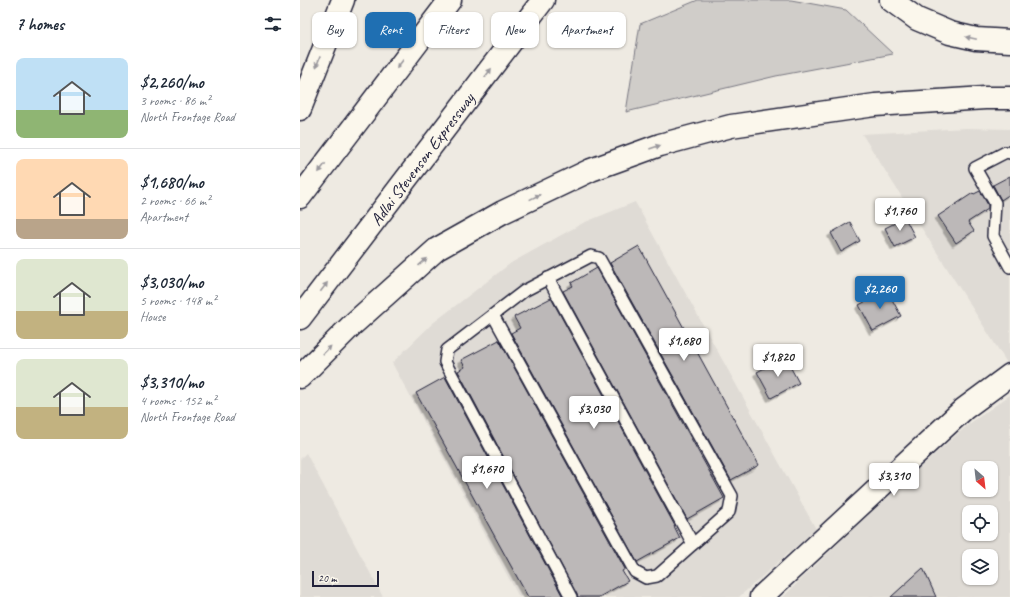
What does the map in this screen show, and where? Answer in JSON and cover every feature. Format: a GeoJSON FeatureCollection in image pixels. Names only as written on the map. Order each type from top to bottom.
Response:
{"type":"FeatureCollection","features":[{"type":"Feature","properties":{"kind":"main road"},"geometry":{"type":"LineString","coordinates":[[300,109],[343,0]]}},
{"type":"Feature","properties":{"kind":"main road"},"geometry":{"type":"LineString","coordinates":[[300,197],[450,0]]}},
{"type":"Feature","properties":{"kind":"main road","name":"Adlai Stevenson Expressway"},"geometry":{"type":"LineString","coordinates":[[300,318],[543,0]]}},
{"type":"Feature","properties":{"kind":"main road"},"geometry":{"type":"LineString","coordinates":[[891,0],[918,19],[950,32],[976,39],[1010,42]]}},
{"type":"Feature","properties":{"kind":"main road"},"geometry":{"type":"LineString","coordinates":[[300,377],[352,325],[437,249],[503,212],[591,170],[660,145],[731,126],[875,105],[985,98],[1010,98]]}},
{"type":"Feature","properties":{"kind":"main road"},"geometry":{"type":"LineString","coordinates":[[761,597],[964,409],[1010,375]]}},
{"type":"Feature","properties":{"kind":"lane"},"geometry":{"type":"LineString","coordinates":[[1010,153],[1006,152],[975,168],[994,203],[993,236],[1010,267]]}},
{"type":"Feature","properties":{"kind":"lane"},"geometry":{"type":"LineString","coordinates":[[493,315],[635,572],[646,578],[657,576],[729,512],[732,496],[599,258],[591,256],[524,291],[447,350],[445,362],[571,597]]}},
{"type":"Feature","properties":{"kind":"lane"},"geometry":{"type":"LineString","coordinates":[[548,278],[693,544]]}},
{"type":"Feature","properties":{"kind":"shaded area"},"geometry":{"type":"Polygon","coordinates":[[[698,0],[791,0],[846,10],[893,54],[776,76],[626,112],[640,24],[698,0]]]}},
{"type":"Feature","properties":{"kind":"shaded area"},"geometry":{"type":"Polygon","coordinates":[[[966,128],[1010,129],[1010,361],[1007,363],[862,134],[966,128]]]}},
{"type":"Feature","properties":{"kind":"shaded area"},"geometry":{"type":"Polygon","coordinates":[[[635,202],[816,529],[739,597],[519,597],[392,363],[433,323],[511,263],[583,223],[635,202]]]}},
{"type":"Feature","properties":{"kind":"shaded area"},"geometry":{"type":"Polygon","coordinates":[[[1010,395],[1010,597],[783,597],[882,501],[969,424],[1010,395]]]}},
{"type":"Feature","properties":{"kind":"shaded area"},"geometry":{"type":"Polygon","coordinates":[[[306,453],[383,597],[300,597],[300,459],[306,453]]]}},
{"type":"Feature","properties":{"kind":"building"},"geometry":{"type":"Polygon","coordinates":[[[1010,176],[1010,194],[1001,200],[993,185],[1010,176]]]}},
{"type":"Feature","properties":{"kind":"building"},"geometry":{"type":"Polygon","coordinates":[[[980,191],[988,205],[988,209],[968,222],[974,231],[956,243],[938,216],[973,193],[974,194],[980,191]]]}},
{"type":"Feature","properties":{"kind":"building"},"geometry":{"type":"Polygon","coordinates":[[[905,218],[915,237],[895,247],[885,228],[905,218]]]}},
{"type":"Feature","properties":{"kind":"building"},"geometry":{"type":"Polygon","coordinates":[[[850,222],[860,241],[841,252],[831,233],[850,222]]]}},
{"type":"Feature","properties":{"kind":"building"},"geometry":{"type":"Polygon","coordinates":[[[639,246],[759,465],[731,480],[610,263],[639,246]]]}},
{"type":"Feature","properties":{"kind":"building"},"geometry":{"type":"Polygon","coordinates":[[[597,268],[724,498],[687,519],[563,291],[573,286],[571,283],[597,268]]]}},
{"type":"Feature","properties":{"kind":"building"},"geometry":{"type":"Polygon","coordinates":[[[887,290],[901,316],[873,331],[859,305],[887,290]]]}},
{"type":"Feature","properties":{"kind":"building"},"geometry":{"type":"Polygon","coordinates":[[[551,298],[675,526],[680,538],[637,562],[511,333],[520,328],[514,317],[551,298]]]}},
{"type":"Feature","properties":{"kind":"building"},"geometry":{"type":"Polygon","coordinates":[[[499,340],[625,569],[622,571],[628,581],[599,597],[578,597],[458,371],[465,367],[461,360],[499,340]]]}},
{"type":"Feature","properties":{"kind":"building"},"geometry":{"type":"Polygon","coordinates":[[[785,357],[799,383],[771,398],[757,372],[785,357]]]}},
{"type":"Feature","properties":{"kind":"building"},"geometry":{"type":"Polygon","coordinates":[[[445,377],[563,597],[528,597],[416,393],[445,377]]]}},
{"type":"Feature","properties":{"kind":"building"},"geometry":{"type":"Polygon","coordinates":[[[923,568],[936,597],[891,597],[923,568]]]}}]}
